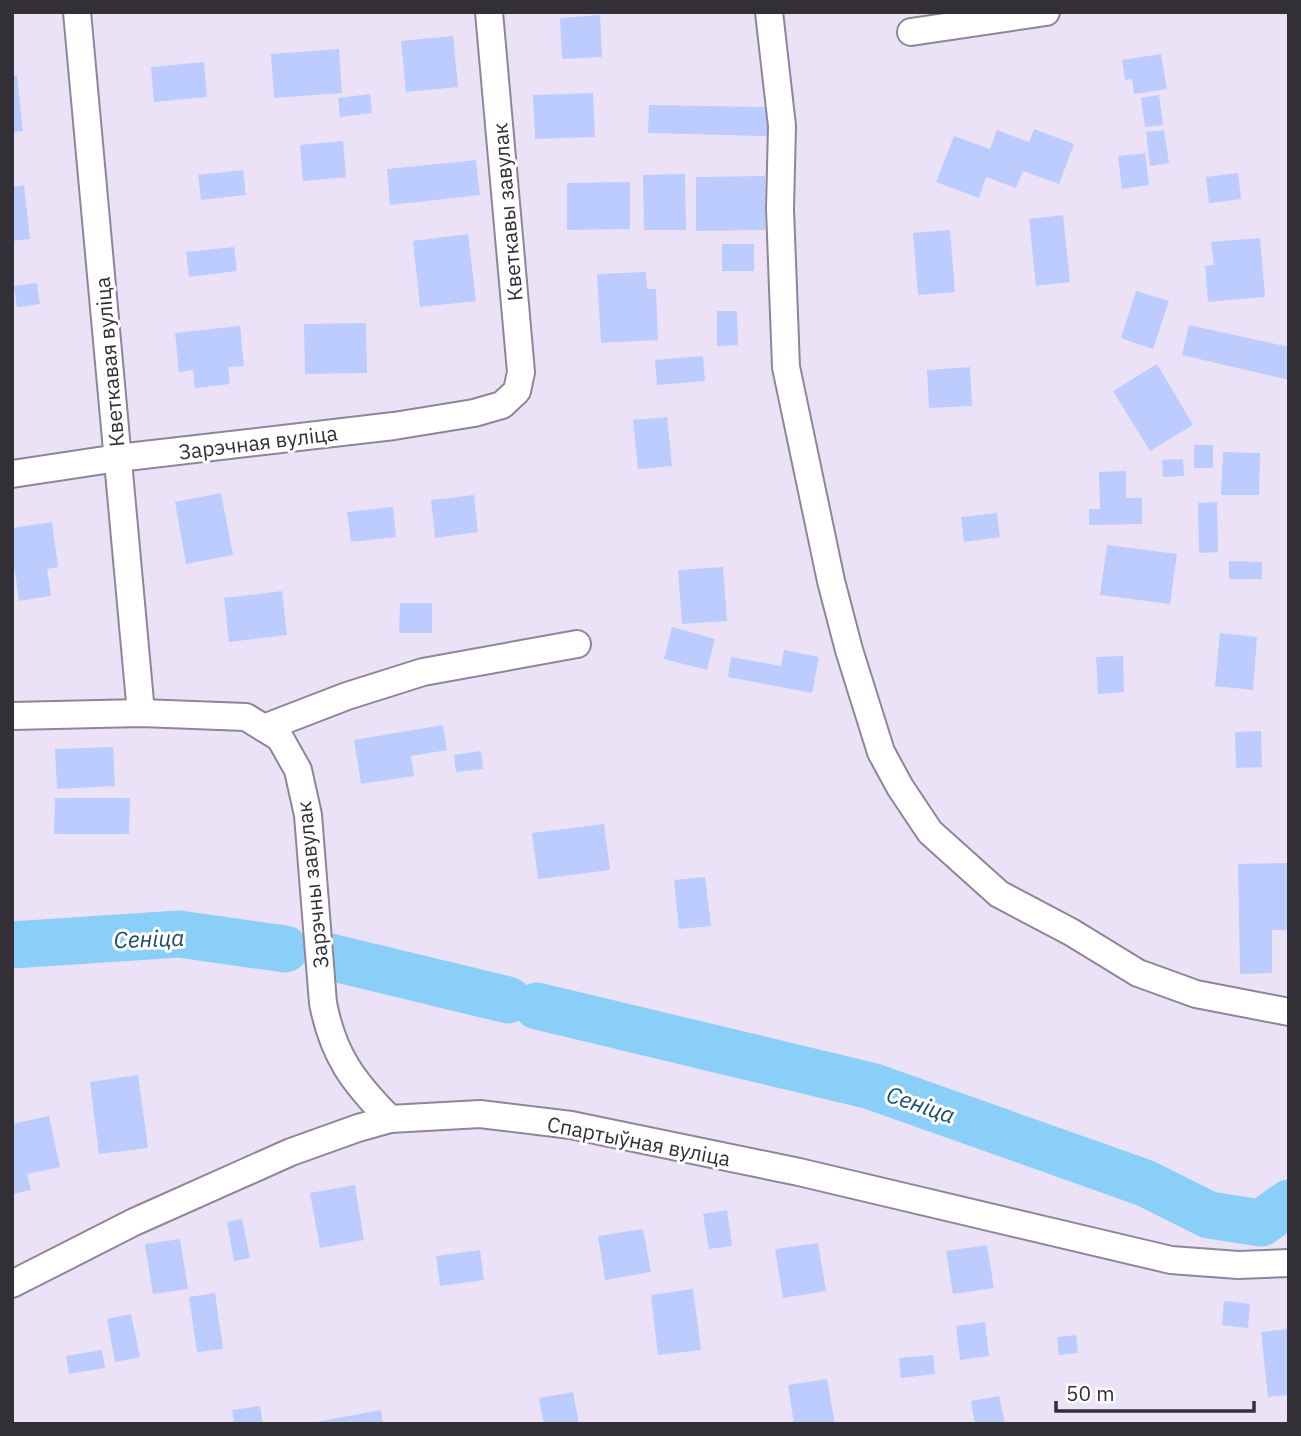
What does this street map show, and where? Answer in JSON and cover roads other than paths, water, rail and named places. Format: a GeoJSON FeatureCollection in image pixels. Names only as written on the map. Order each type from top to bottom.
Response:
{"type":"FeatureCollection","features":[{"type":"Feature","properties":{"kind":"street","name":"Кветкавая вуліца"},"geometry":{"type":"LineString","coordinates":[[77,12],[141,713]]}},
{"type":"Feature","properties":{"kind":"street","name":"Кветкавы завулак"},"geometry":{"type":"LineString","coordinates":[[489,12],[522,372],[517,391],[502,405]]}},
{"type":"Feature","properties":{"kind":"street"},"geometry":{"type":"LineString","coordinates":[[769,12],[782,126],[780,209],[786,367],[834,593],[881,752],[930,832],[999,894],[1138,973],[1196,995],[1289,1012]]}},
{"type":"Feature","properties":{"kind":"street"},"geometry":{"type":"LineString","coordinates":[[911,32],[1046,12]]}},
{"type":"Feature","properties":{"kind":"street","name":"Зарэчная вуліца"},"geometry":{"type":"LineString","coordinates":[[12,474],[118,458],[394,426],[474,413],[502,405]]}},
{"type":"Feature","properties":{"kind":"street"},"geometry":{"type":"LineString","coordinates":[[264,728],[347,696],[423,672],[577,644]]}},
{"type":"Feature","properties":{"kind":"street","name":"Зарэчны завулак"},"geometry":{"type":"LineString","coordinates":[[12,716],[141,713],[246,717],[280,738],[298,771],[308,815],[323,1003],[328,1032],[347,1071],[390,1119]]}},
{"type":"Feature","properties":{"kind":"street","name":"Спартыўная вуліца"},"geometry":{"type":"LineString","coordinates":[[12,1284],[134,1222],[291,1152],[390,1119],[480,1114],[571,1125],[799,1172],[1171,1260],[1238,1265],[1289,1263]]}},
{"type":"Feature","properties":{"kind":"waterway","name":"Сеніца"},"geometry":{"type":"LineString","coordinates":[[12,945],[179,934],[285,949]]}},
{"type":"Feature","properties":{"kind":"waterway","name":"Сеніца"},"geometry":{"type":"LineString","coordinates":[[330,957],[508,1000]]}},
{"type":"Feature","properties":{"kind":"waterway","name":"Сеніца"},"geometry":{"type":"LineString","coordinates":[[537,1006],[871,1086],[1145,1183],[1209,1215],[1261,1223],[1289,1203]]}}]}
